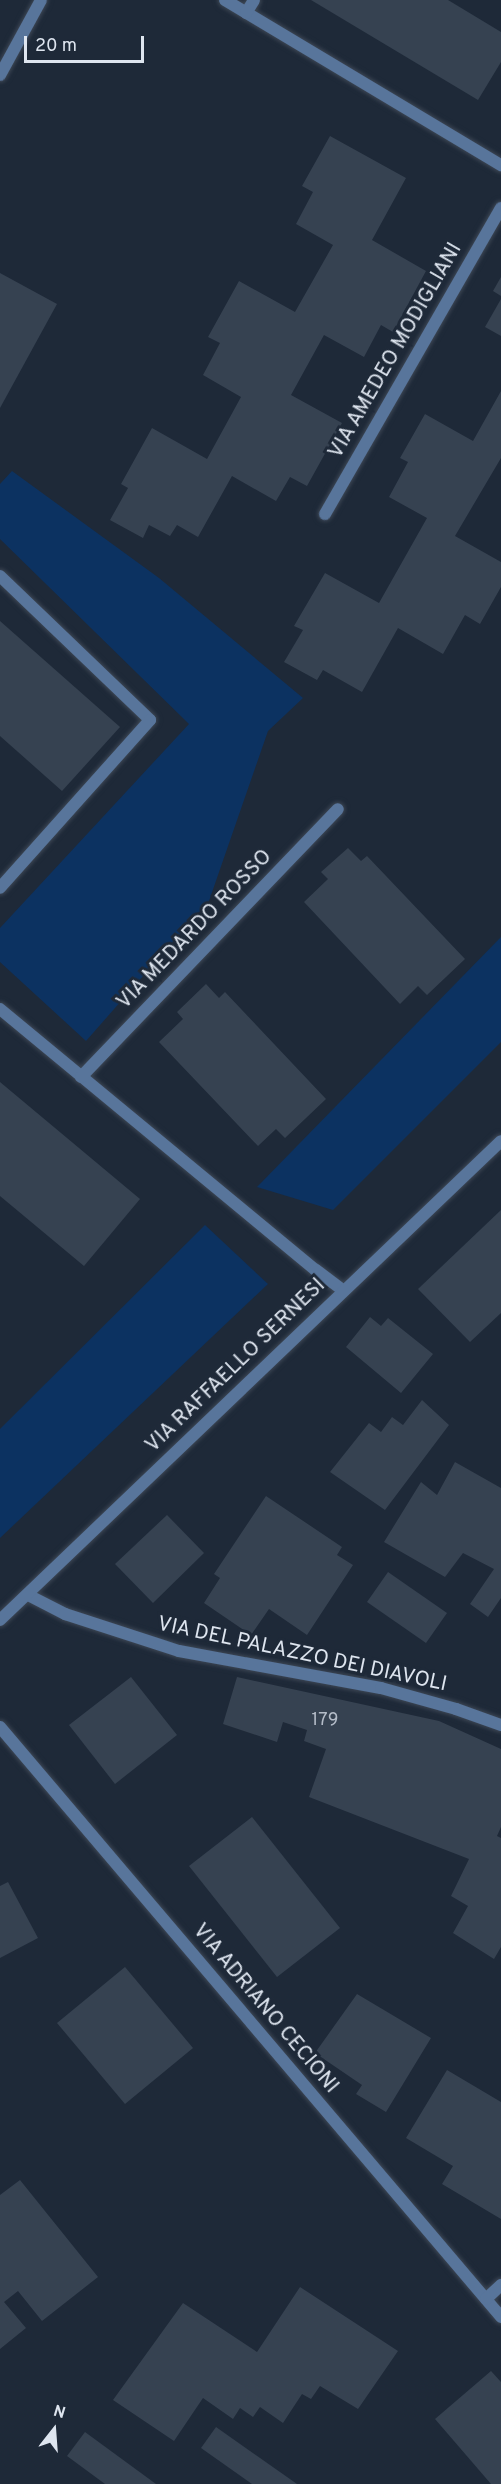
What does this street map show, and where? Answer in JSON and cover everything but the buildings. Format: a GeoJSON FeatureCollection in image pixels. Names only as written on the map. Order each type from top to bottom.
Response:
{"type":"FeatureCollection","features":[{"type":"Feature","properties":{"kind":"street"},"geometry":{"type":"LineString","coordinates":[[0,75],[41,0]]}},
{"type":"Feature","properties":{"kind":"street"},"geometry":{"type":"LineString","coordinates":[[225,0],[501,165]]}},
{"type":"Feature","properties":{"kind":"street"},"geometry":{"type":"LineString","coordinates":[[246,13],[254,0]]}},
{"type":"Feature","properties":{"kind":"street","name":"VIA AMEDEO MODIGLIANI"},"geometry":{"type":"LineString","coordinates":[[324,514],[501,208]]}},
{"type":"Feature","properties":{"kind":"street"},"geometry":{"type":"LineString","coordinates":[[0,576],[150,720],[0,888]]}},
{"type":"Feature","properties":{"kind":"street","name":"VIA MEDARDO ROSSO"},"geometry":{"type":"LineString","coordinates":[[81,1077],[338,809]]}},
{"type":"Feature","properties":{"kind":"street"},"geometry":{"type":"LineString","coordinates":[[0,1009],[343,1290]]}},
{"type":"Feature","properties":{"kind":"street","name":"VIA RAFFAELLO SERNESI"},"geometry":{"type":"LineString","coordinates":[[0,1620],[343,1290],[501,1142]]}},
{"type":"Feature","properties":{"kind":"street","name":"VIA DEL PALAZZO DEI DIAVOLI"},"geometry":{"type":"LineString","coordinates":[[28,1595],[65,1614],[179,1651],[381,1688],[456,1709],[501,1725]]}},
{"type":"Feature","properties":{"kind":"street","name":"VIA ADRIANO CECIONI"},"geometry":{"type":"LineString","coordinates":[[0,1727],[501,2317]]}},
{"type":"Feature","properties":{"kind":"street"},"geometry":{"type":"LineString","coordinates":[[486,2299],[501,2285]]}},
{"type":"Feature","properties":{"kind":"shaded area"},"geometry":{"type":"Polygon","coordinates":[[[12,471],[159,578],[303,698],[268,731],[209,901],[86,1041],[0,962],[0,928],[189,724],[0,539],[0,484],[12,471]]]}},
{"type":"Feature","properties":{"kind":"shaded area"},"geometry":{"type":"Polygon","coordinates":[[[501,937],[501,1042],[333,1210],[257,1187],[501,937]]]}},
{"type":"Feature","properties":{"kind":"shaded area"},"geometry":{"type":"Polygon","coordinates":[[[205,1225],[268,1284],[0,1538],[0,1429],[205,1225]]]}}]}
